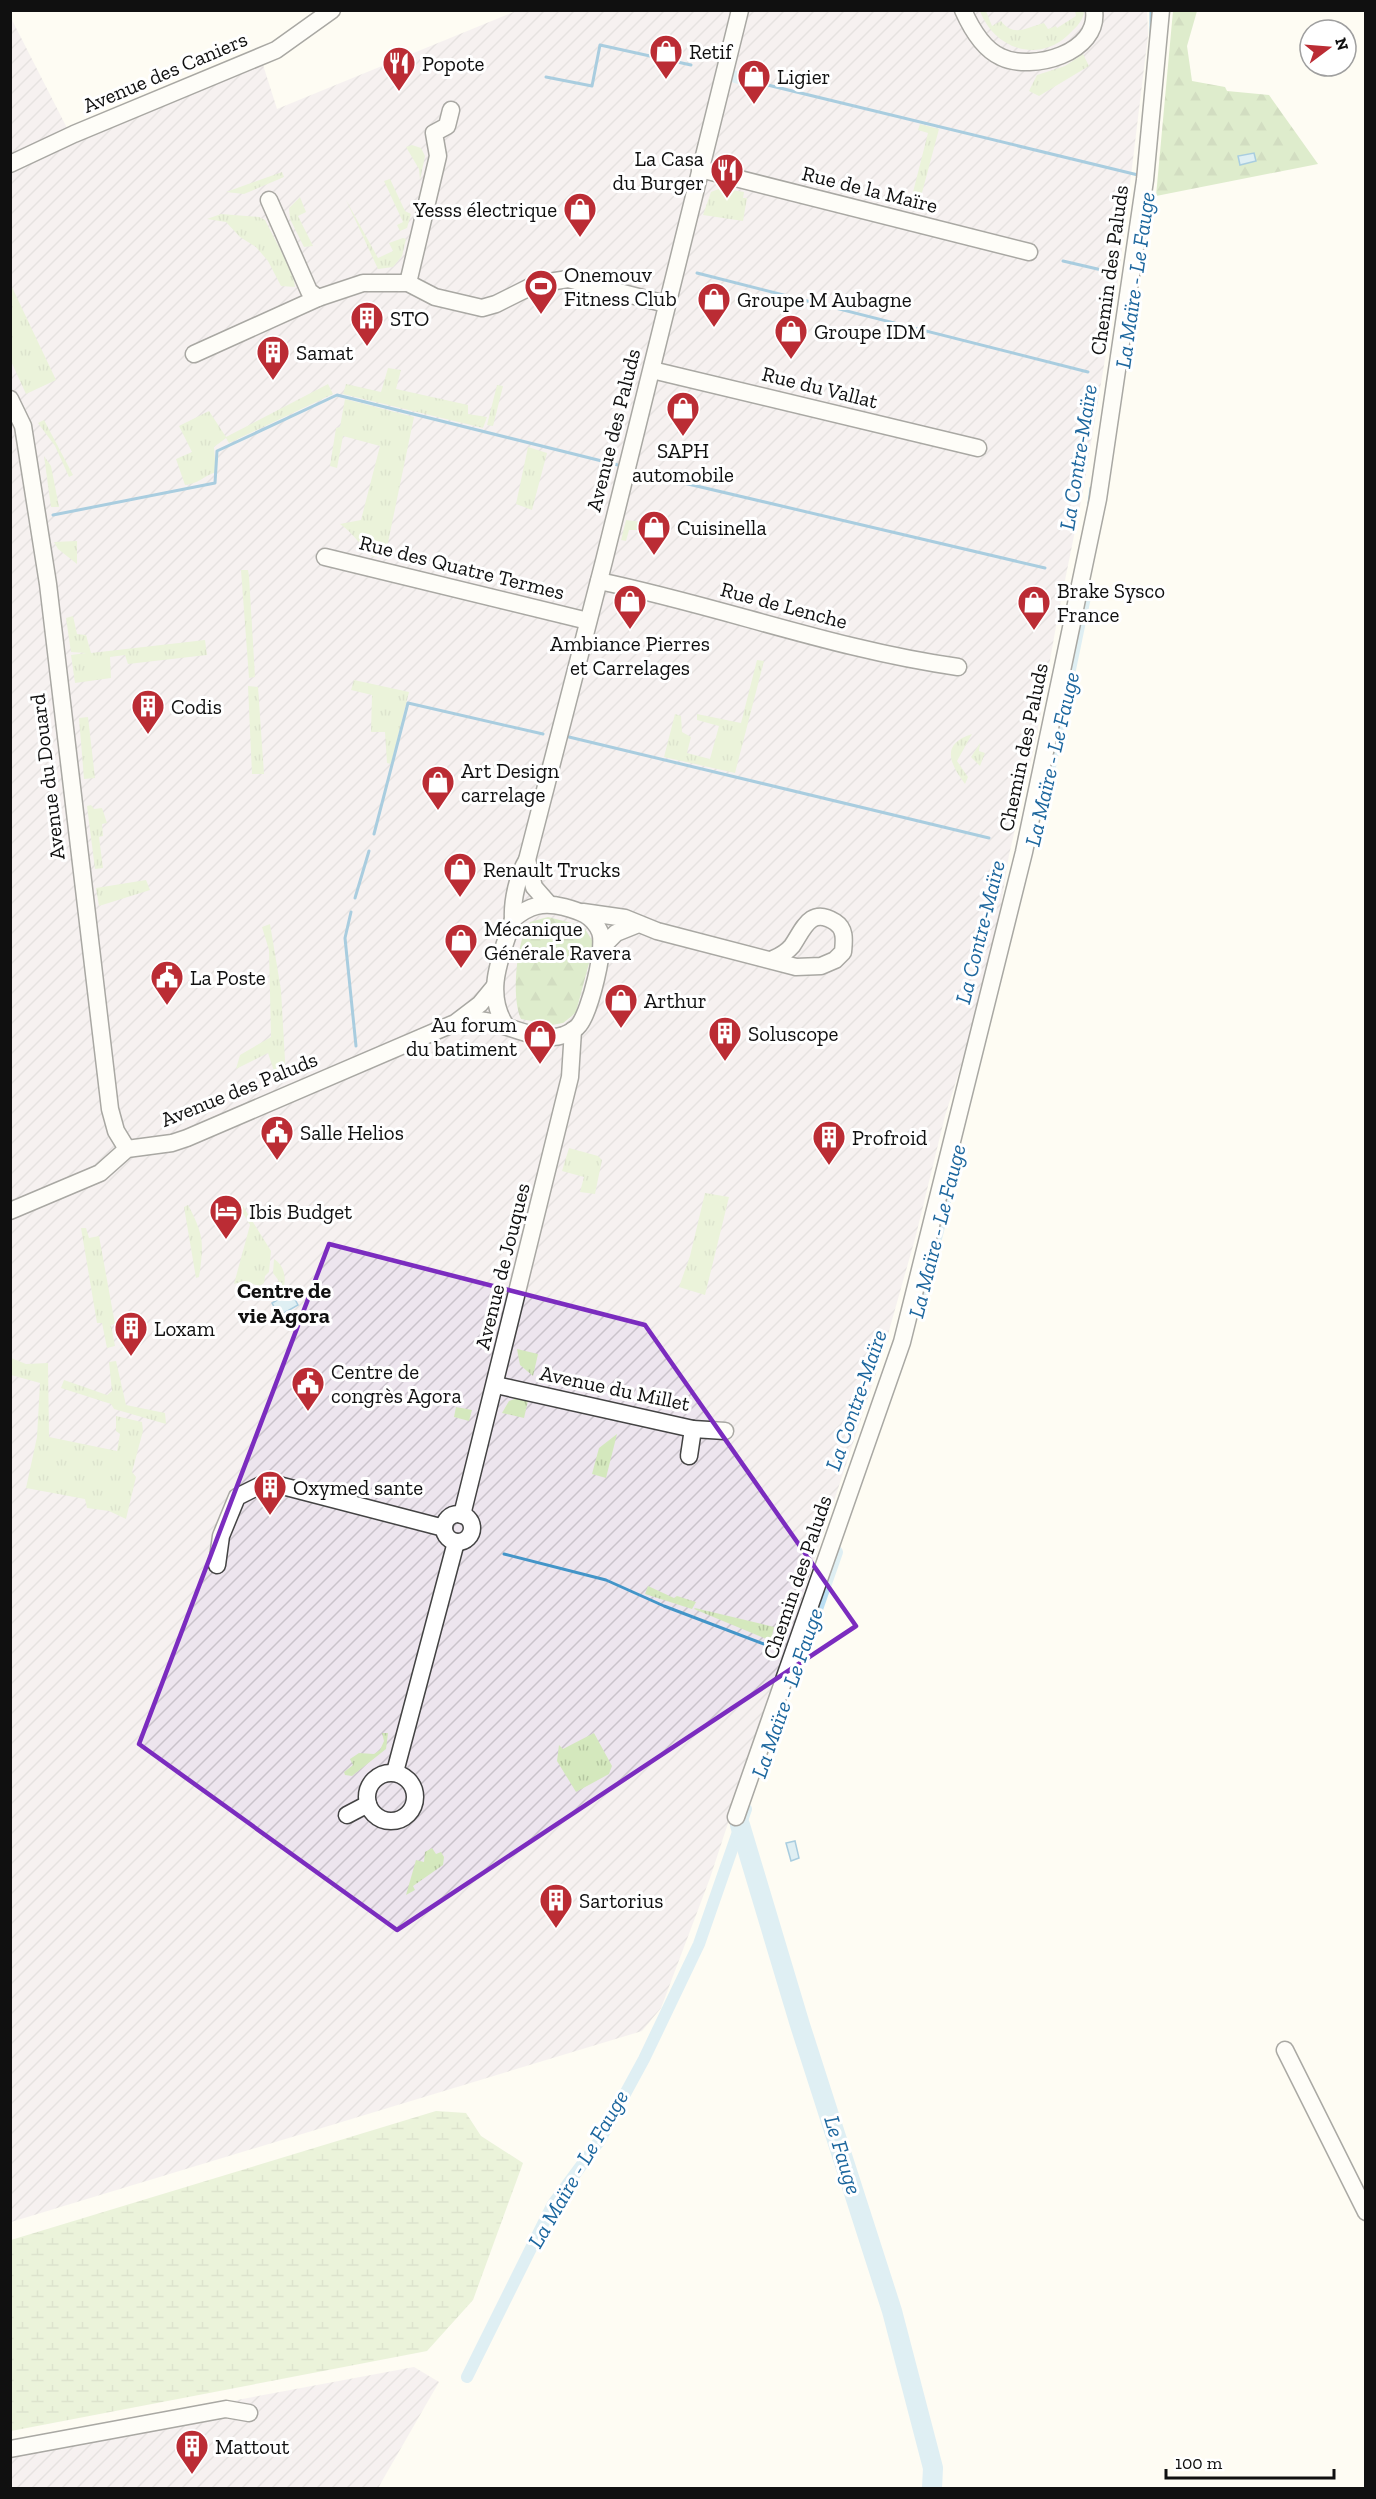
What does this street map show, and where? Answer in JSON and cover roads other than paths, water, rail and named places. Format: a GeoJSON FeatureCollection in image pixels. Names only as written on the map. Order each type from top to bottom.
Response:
{"type":"FeatureCollection","features":[{"type":"Feature","properties":{"kind":"street","name":"Avenue des Caniers"},"geometry":{"type":"LineString","coordinates":[[10,164],[74,134],[276,50],[332,10]]}},
{"type":"Feature","properties":{"kind":"street","name":"Avenue des Paluds"},"geometry":{"type":"LineString","coordinates":[[506,1026],[495,1004],[494,987],[513,919],[520,878],[527,860],[599,581],[740,10]]}},
{"type":"Feature","properties":{"kind":"street"},"geometry":{"type":"LineString","coordinates":[[963,10],[972,29],[984,44],[1000,57],[1023,63],[1048,62],[1066,53],[1088,36],[1094,23],[1094,10]]}},
{"type":"Feature","properties":{"kind":"street","name":"Chemin des Paluds"},"geometry":{"type":"LineString","coordinates":[[736,1816],[902,1342],[1024,852],[1098,499],[1145,180],[1161,10]]}},
{"type":"Feature","properties":{"kind":"street"},"geometry":{"type":"LineString","coordinates":[[408,283],[438,156],[434,133],[447,126],[451,110]]}},
{"type":"Feature","properties":{"kind":"street","name":"Avenue des Caniers"},"geometry":{"type":"LineString","coordinates":[[10,153],[74,134]]}},
{"type":"Feature","properties":{"kind":"street","name":"Rue de la Maïre"},"geometry":{"type":"LineString","coordinates":[[700,169],[1029,252]]}},
{"type":"Feature","properties":{"kind":"street"},"geometry":{"type":"LineString","coordinates":[[269,200],[309,291],[318,298]]}},
{"type":"Feature","properties":{"kind":"street"},"geometry":{"type":"LineString","coordinates":[[194,354],[318,298],[363,283],[408,283],[435,297],[482,308],[496,304],[536,284],[554,279],[568,279],[666,304]]}},
{"type":"Feature","properties":{"kind":"street","name":"Rue du Vallat"},"geometry":{"type":"LineString","coordinates":[[652,370],[978,448]]}},
{"type":"Feature","properties":{"kind":"street","name":"Avenue du Douard"},"geometry":{"type":"LineString","coordinates":[[10,399],[23,426],[48,584],[110,1109],[116,1131],[127,1149]]}},
{"type":"Feature","properties":{"kind":"street","name":"Rue des Quatre Termes"},"geometry":{"type":"LineString","coordinates":[[325,557],[588,621]]}},
{"type":"Feature","properties":{"kind":"street","name":"Rue de Lenche"},"geometry":{"type":"LineString","coordinates":[[599,581],[905,660],[958,668]]}},
{"type":"Feature","properties":{"kind":"street"},"geometry":{"type":"LineString","coordinates":[[527,860],[534,887],[548,903]]}},
{"type":"Feature","properties":{"kind":"street"},"geometry":{"type":"LineString","coordinates":[[513,919],[536,905],[548,903],[583,912],[625,918],[636,925],[772,959]]}},
{"type":"Feature","properties":{"kind":"street"},"geometry":{"type":"LineString","coordinates":[[583,912],[600,933],[602,947]]}},
{"type":"Feature","properties":{"kind":"street"},"geometry":{"type":"LineString","coordinates":[[602,947],[616,933],[636,925]]}},
{"type":"Feature","properties":{"kind":"street","name":"Avenue de Jouques"},"geometry":{"type":"LineString","coordinates":[[462,1515],[496,1385],[570,1077],[569,1062],[573,1030],[587,1009],[602,947]]}},
{"type":"Feature","properties":{"kind":"street","name":"Avenue des Paluds"},"geometry":{"type":"LineString","coordinates":[[127,1149],[172,1143],[187,1138],[455,1023],[480,1004],[494,987]]}},
{"type":"Feature","properties":{"kind":"street","name":"Avenue des Paluds"},"geometry":{"type":"LineString","coordinates":[[455,1023],[478,1020],[553,1038]]}},
{"type":"Feature","properties":{"kind":"street"},"geometry":{"type":"LineString","coordinates":[[569,1062],[553,1038],[573,1030]]}},
{"type":"Feature","properties":{"kind":"street"},"geometry":{"type":"LineString","coordinates":[[10,1211],[100,1173],[127,1149]]}},
{"type":"Feature","properties":{"kind":"street","name":"Avenue du Millet"},"geometry":{"type":"LineString","coordinates":[[496,1385],[693,1429],[725,1431]]}},
{"type":"Feature","properties":{"kind":"street"},"geometry":{"type":"LineString","coordinates":[[689,1455],[693,1429]]}},
{"type":"Feature","properties":{"kind":"street"},"geometry":{"type":"LineString","coordinates":[[217,1565],[221,1536],[237,1497],[267,1482],[444,1528]]}},
{"type":"Feature","properties":{"kind":"street"},"geometry":{"type":"LineString","coordinates":[[462,1515],[470,1522],[472,1531],[465,1540],[456,1542],[448,1538],[444,1528],[450,1516],[462,1515]]}},
{"type":"Feature","properties":{"kind":"street"},"geometry":{"type":"LineString","coordinates":[[395,1772],[456,1542]]}},
{"type":"Feature","properties":{"kind":"street"},"geometry":{"type":"LineString","coordinates":[[395,1772],[403,1775],[415,1790],[416,1798],[409,1813],[400,1819],[384,1820],[372,1812],[368,1804],[367,1792],[373,1779],[383,1773],[395,1772]]}},
{"type":"Feature","properties":{"kind":"street"},"geometry":{"type":"LineString","coordinates":[[347,1815],[368,1804]]}},
{"type":"Feature","properties":{"kind":"street"},"geometry":{"type":"LineString","coordinates":[[1285,2050],[1365,2212]]}},
{"type":"Feature","properties":{"kind":"street"},"geometry":{"type":"LineString","coordinates":[[10,2449],[226,2409],[249,2413]]}},
{"type":"Feature","properties":{"kind":"water"},"geometry":{"type":"Polygon","coordinates":[[[1254,153],[1256,161],[1240,165],[1238,156],[1254,153]]]}},
{"type":"Feature","properties":{"kind":"water"},"geometry":{"type":"Polygon","coordinates":[[[291,1292],[298,1305],[279,1316],[272,1303],[291,1292]]]}},
{"type":"Feature","properties":{"kind":"water"},"geometry":{"type":"Polygon","coordinates":[[[795,1841],[799,1858],[791,1861],[786,1843],[795,1841]]]}},
{"type":"Feature","properties":{"kind":"waterway","name":"La Contre-Maïre"},"geometry":{"type":"LineString","coordinates":[[1151,10],[1151,36]]}},
{"type":"Feature","properties":{"kind":"waterway"},"geometry":{"type":"LineString","coordinates":[[546,77],[592,86],[600,45],[691,65]]}},
{"type":"Feature","properties":{"kind":"waterway"},"geometry":{"type":"LineString","coordinates":[[733,76],[739,78]]}},
{"type":"Feature","properties":{"kind":"waterway"},"geometry":{"type":"LineString","coordinates":[[739,78],[1138,175]]}},
{"type":"Feature","properties":{"kind":"waterway"},"geometry":{"type":"LineString","coordinates":[[1063,261],[1106,271]]}},
{"type":"Feature","properties":{"kind":"waterway"},"geometry":{"type":"LineString","coordinates":[[697,273],[1088,372]]}},
{"type":"Feature","properties":{"kind":"waterway"},"geometry":{"type":"LineString","coordinates":[[53,515],[215,483],[217,451],[337,395],[618,465]]}},
{"type":"Feature","properties":{"kind":"waterway"},"geometry":{"type":"LineString","coordinates":[[637,472],[1045,568]]}},
{"type":"Feature","properties":{"kind":"waterway","name":"La Contre-Maïre"},"geometry":{"type":"LineString","coordinates":[[1089,503],[1091,488]]}},
{"type":"Feature","properties":{"kind":"waterway","name":"La Maïre - Le Fauge"},"geometry":{"type":"LineString","coordinates":[[1041,810],[1086,592]]}},
{"type":"Feature","properties":{"kind":"waterway"},"geometry":{"type":"LineString","coordinates":[[374,834],[408,703],[543,734]]}},
{"type":"Feature","properties":{"kind":"waterway"},"geometry":{"type":"LineString","coordinates":[[569,737],[989,838]]}},
{"type":"Feature","properties":{"kind":"waterway"},"geometry":{"type":"LineString","coordinates":[[355,898],[369,851]]}},
{"type":"Feature","properties":{"kind":"waterway"},"geometry":{"type":"LineString","coordinates":[[351,912],[345,938],[356,1046]]}},
{"type":"Feature","properties":{"kind":"waterway","name":"La Maïre - Le Fauge"},"geometry":{"type":"LineString","coordinates":[[919,1305],[945,1203]]}},
{"type":"Feature","properties":{"kind":"waterway","name":"La Maïre - Le Fauge"},"geometry":{"type":"LineString","coordinates":[[809,1632],[837,1552]]}},
{"type":"Feature","properties":{"kind":"waterway"},"geometry":{"type":"LineString","coordinates":[[504,1554],[606,1580],[664,1606],[764,1644]]}},
{"type":"Feature","properties":{"kind":"waterway","name":"La Maïre - Le Fauge"},"geometry":{"type":"LineString","coordinates":[[467,2377],[553,2204],[600,2140],[644,2059],[699,1944],[746,1809]]}},
{"type":"Feature","properties":{"kind":"waterway","name":"Le Fauge"},"geometry":{"type":"LineString","coordinates":[[740,1825],[800,2025],[892,2311],[933,2468],[932,2488]]}},
{"type":"Feature","properties":{"kind":"place","name":"Retif"},"geometry":{"type":"Point","coordinates":[666,80]}},
{"type":"Feature","properties":{"kind":"place","name":"Popote"},"geometry":{"type":"Point","coordinates":[399,92]}},
{"type":"Feature","properties":{"kind":"place","name":"Ligier"},"geometry":{"type":"Point","coordinates":[754,105]}},
{"type":"Feature","properties":{"kind":"place","name":"La Casa du Burger"},"geometry":{"type":"Point","coordinates":[727,199]}},
{"type":"Feature","properties":{"kind":"place","name":"Yesss électrique"},"geometry":{"type":"Point","coordinates":[580,238]}},
{"type":"Feature","properties":{"kind":"place","name":"Onemouv Fitness Club"},"geometry":{"type":"Point","coordinates":[541,315]}},
{"type":"Feature","properties":{"kind":"place","name":"Groupe M Aubagne"},"geometry":{"type":"Point","coordinates":[714,328]}},
{"type":"Feature","properties":{"kind":"place","name":"STO"},"geometry":{"type":"Point","coordinates":[367,347]}},
{"type":"Feature","properties":{"kind":"place","name":"Groupe IDM"},"geometry":{"type":"Point","coordinates":[791,360]}},
{"type":"Feature","properties":{"kind":"place","name":"Samat"},"geometry":{"type":"Point","coordinates":[273,381]}},
{"type":"Feature","properties":{"kind":"place","name":"SAPH automobile"},"geometry":{"type":"Point","coordinates":[683,437]}},
{"type":"Feature","properties":{"kind":"place","name":"Cuisinella"},"geometry":{"type":"Point","coordinates":[654,556]}},
{"type":"Feature","properties":{"kind":"place","name":"Ambiance Pierres et Carrelages"},"geometry":{"type":"Point","coordinates":[630,630]}},
{"type":"Feature","properties":{"kind":"place","name":"Brake Sysco France"},"geometry":{"type":"Point","coordinates":[1034,631]}},
{"type":"Feature","properties":{"kind":"place","name":"Codis"},"geometry":{"type":"Point","coordinates":[148,735]}},
{"type":"Feature","properties":{"kind":"place","name":"Art Design carrelage"},"geometry":{"type":"Point","coordinates":[438,811]}},
{"type":"Feature","properties":{"kind":"place","name":"Renault Trucks"},"geometry":{"type":"Point","coordinates":[460,898]}},
{"type":"Feature","properties":{"kind":"place","name":"Mécanique Générale Ravera"},"geometry":{"type":"Point","coordinates":[461,969]}},
{"type":"Feature","properties":{"kind":"place","name":"La Poste"},"geometry":{"type":"Point","coordinates":[167,1006]}},
{"type":"Feature","properties":{"kind":"place","name":"Arthur"},"geometry":{"type":"Point","coordinates":[621,1029]}},
{"type":"Feature","properties":{"kind":"place","name":"Soluscope"},"geometry":{"type":"Point","coordinates":[725,1062]}},
{"type":"Feature","properties":{"kind":"place","name":"Au forum du batiment"},"geometry":{"type":"Point","coordinates":[540,1065]}},
{"type":"Feature","properties":{"kind":"place","name":"Salle Helios"},"geometry":{"type":"Point","coordinates":[277,1161]}},
{"type":"Feature","properties":{"kind":"place","name":"Profroid"},"geometry":{"type":"Point","coordinates":[829,1166]}},
{"type":"Feature","properties":{"kind":"place","name":"Ibis Budget"},"geometry":{"type":"Point","coordinates":[226,1240]}},
{"type":"Feature","properties":{"kind":"place","name":"Loxam"},"geometry":{"type":"Point","coordinates":[131,1357]}},
{"type":"Feature","properties":{"kind":"place","name":"Centre de congrès Agora"},"geometry":{"type":"Point","coordinates":[308,1412]}},
{"type":"Feature","properties":{"kind":"place","name":"Oxymed sante"},"geometry":{"type":"Point","coordinates":[270,1516]}},
{"type":"Feature","properties":{"kind":"place","name":"Sartorius"},"geometry":{"type":"Point","coordinates":[556,1929]}},
{"type":"Feature","properties":{"kind":"place","name":"Mattout"},"geometry":{"type":"Point","coordinates":[192,2475]}},
{"type":"Feature","properties":{"kind":"district","name":"Centre de vie Agora"},"geometry":{"type":"Point","coordinates":[284,1302]}}]}
